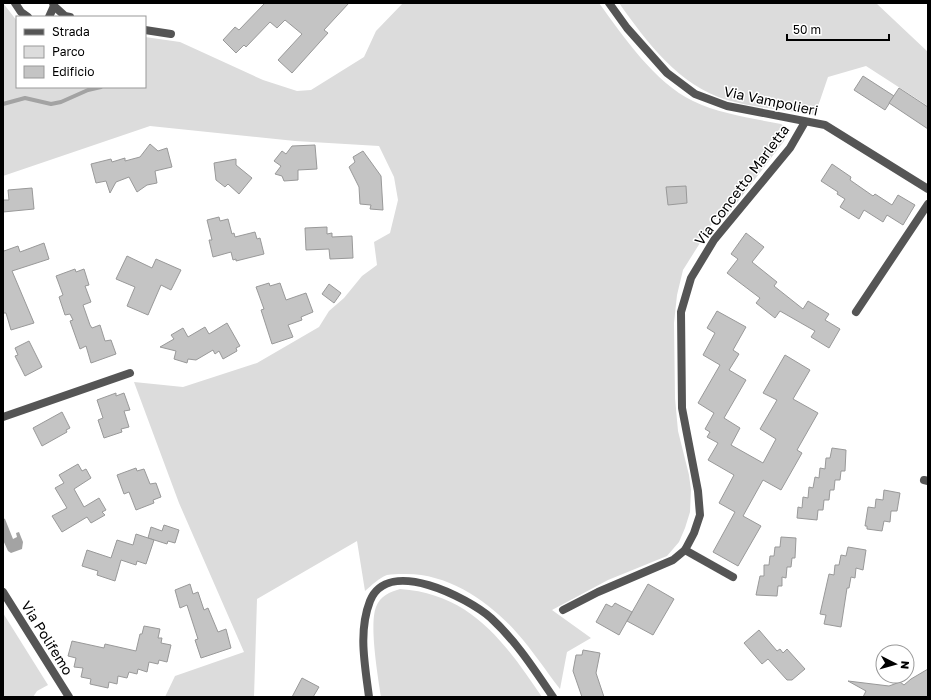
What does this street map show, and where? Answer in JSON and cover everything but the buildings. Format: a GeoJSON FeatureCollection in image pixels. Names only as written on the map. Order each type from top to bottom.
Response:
{"type":"FeatureCollection","features":[{"type":"Feature","properties":{"kind":"street"},"geometry":{"type":"LineString","coordinates":[[15,3],[21,12],[27,16]]}},
{"type":"Feature","properties":{"kind":"street","name":"Via Vampolieri"},"geometry":{"type":"LineString","coordinates":[[609,3],[627,28],[667,73],[695,94],[726,106],[825,125],[928,189]]}},
{"type":"Feature","properties":{"kind":"street"},"geometry":{"type":"LineString","coordinates":[[49,16],[53,5],[65,16]]}},
{"type":"Feature","properties":{"kind":"street"},"geometry":{"type":"LineString","coordinates":[[146,30],[171,34]]}},
{"type":"Feature","properties":{"kind":"street","name":"Via Concetto Marletta"},"geometry":{"type":"LineString","coordinates":[[563,610],[598,592],[673,560],[685,550],[694,533],[700,515],[698,491],[682,408],[681,312],[691,278],[714,240],[790,148],[805,122]]}},
{"type":"Feature","properties":{"kind":"street"},"geometry":{"type":"LineString","coordinates":[[856,312],[928,204]]}},
{"type":"Feature","properties":{"kind":"street"},"geometry":{"type":"LineString","coordinates":[[3,417],[130,373]]}},
{"type":"Feature","properties":{"kind":"street"},"geometry":{"type":"LineString","coordinates":[[685,550],[733,577]]}},
{"type":"Feature","properties":{"kind":"street"},"geometry":{"type":"LineString","coordinates":[[369,697],[362,643],[366,615],[371,599],[382,587],[394,582],[414,582],[436,586],[462,598],[490,617],[523,653],[552,697]]}},
{"type":"Feature","properties":{"kind":"street","name":"Via Polifemo"},"geometry":{"type":"LineString","coordinates":[[3,592],[69,697]]}},
{"type":"Feature","properties":{"kind":"green space"},"geometry":{"type":"Polygon","coordinates":[[[3,3],[16,20],[16,88],[146,88],[146,37],[180,42],[263,80],[297,91],[311,90],[364,57],[376,31],[403,3],[599,3],[618,30],[641,58],[666,83],[679,93],[693,101],[714,109],[781,124],[786,128],[787,135],[726,217],[715,219],[683,270],[677,295],[674,323],[675,398],[678,431],[689,475],[691,490],[690,512],[685,528],[679,542],[667,556],[608,580],[552,610],[591,638],[567,652],[560,689],[506,621],[480,600],[451,583],[419,575],[389,575],[384,576],[365,591],[357,541],[257,599],[254,697],[165,697],[175,676],[244,652],[179,503],[134,382],[183,387],[257,363],[319,327],[329,311],[344,298],[362,276],[377,265],[374,242],[390,233],[398,200],[394,177],[379,146],[295,141],[150,126],[3,176],[3,3]]]}},
{"type":"Feature","properties":{"kind":"green space"},"geometry":{"type":"Polygon","coordinates":[[[619,3],[876,3],[928,52],[928,106],[866,66],[828,77],[815,115],[760,107],[727,100],[694,84],[679,73],[652,47],[619,3]]]}},
{"type":"Feature","properties":{"kind":"green space"},"geometry":{"type":"Polygon","coordinates":[[[400,589],[425,593],[447,600],[467,611],[500,640],[542,697],[381,697],[376,664],[373,626],[374,615],[378,603],[383,597],[400,589]]]}},
{"type":"Feature","properties":{"kind":"green space"},"geometry":{"type":"Polygon","coordinates":[[[3,613],[48,685],[37,691],[33,697],[3,697],[3,613]]]}},
{"type":"Feature","properties":{"kind":"shaded area"},"geometry":{"type":"Polygon","coordinates":[[[3,518],[5,519],[13,539],[17,537],[16,533],[19,532],[23,542],[22,549],[11,553],[8,551],[3,540],[3,518]]]}},
{"type":"Feature","properties":{"kind":"waterway"},"geometry":{"type":"LineString","coordinates":[[3,104],[25,98],[51,104],[61,102],[88,90],[97,88]]}}]}
